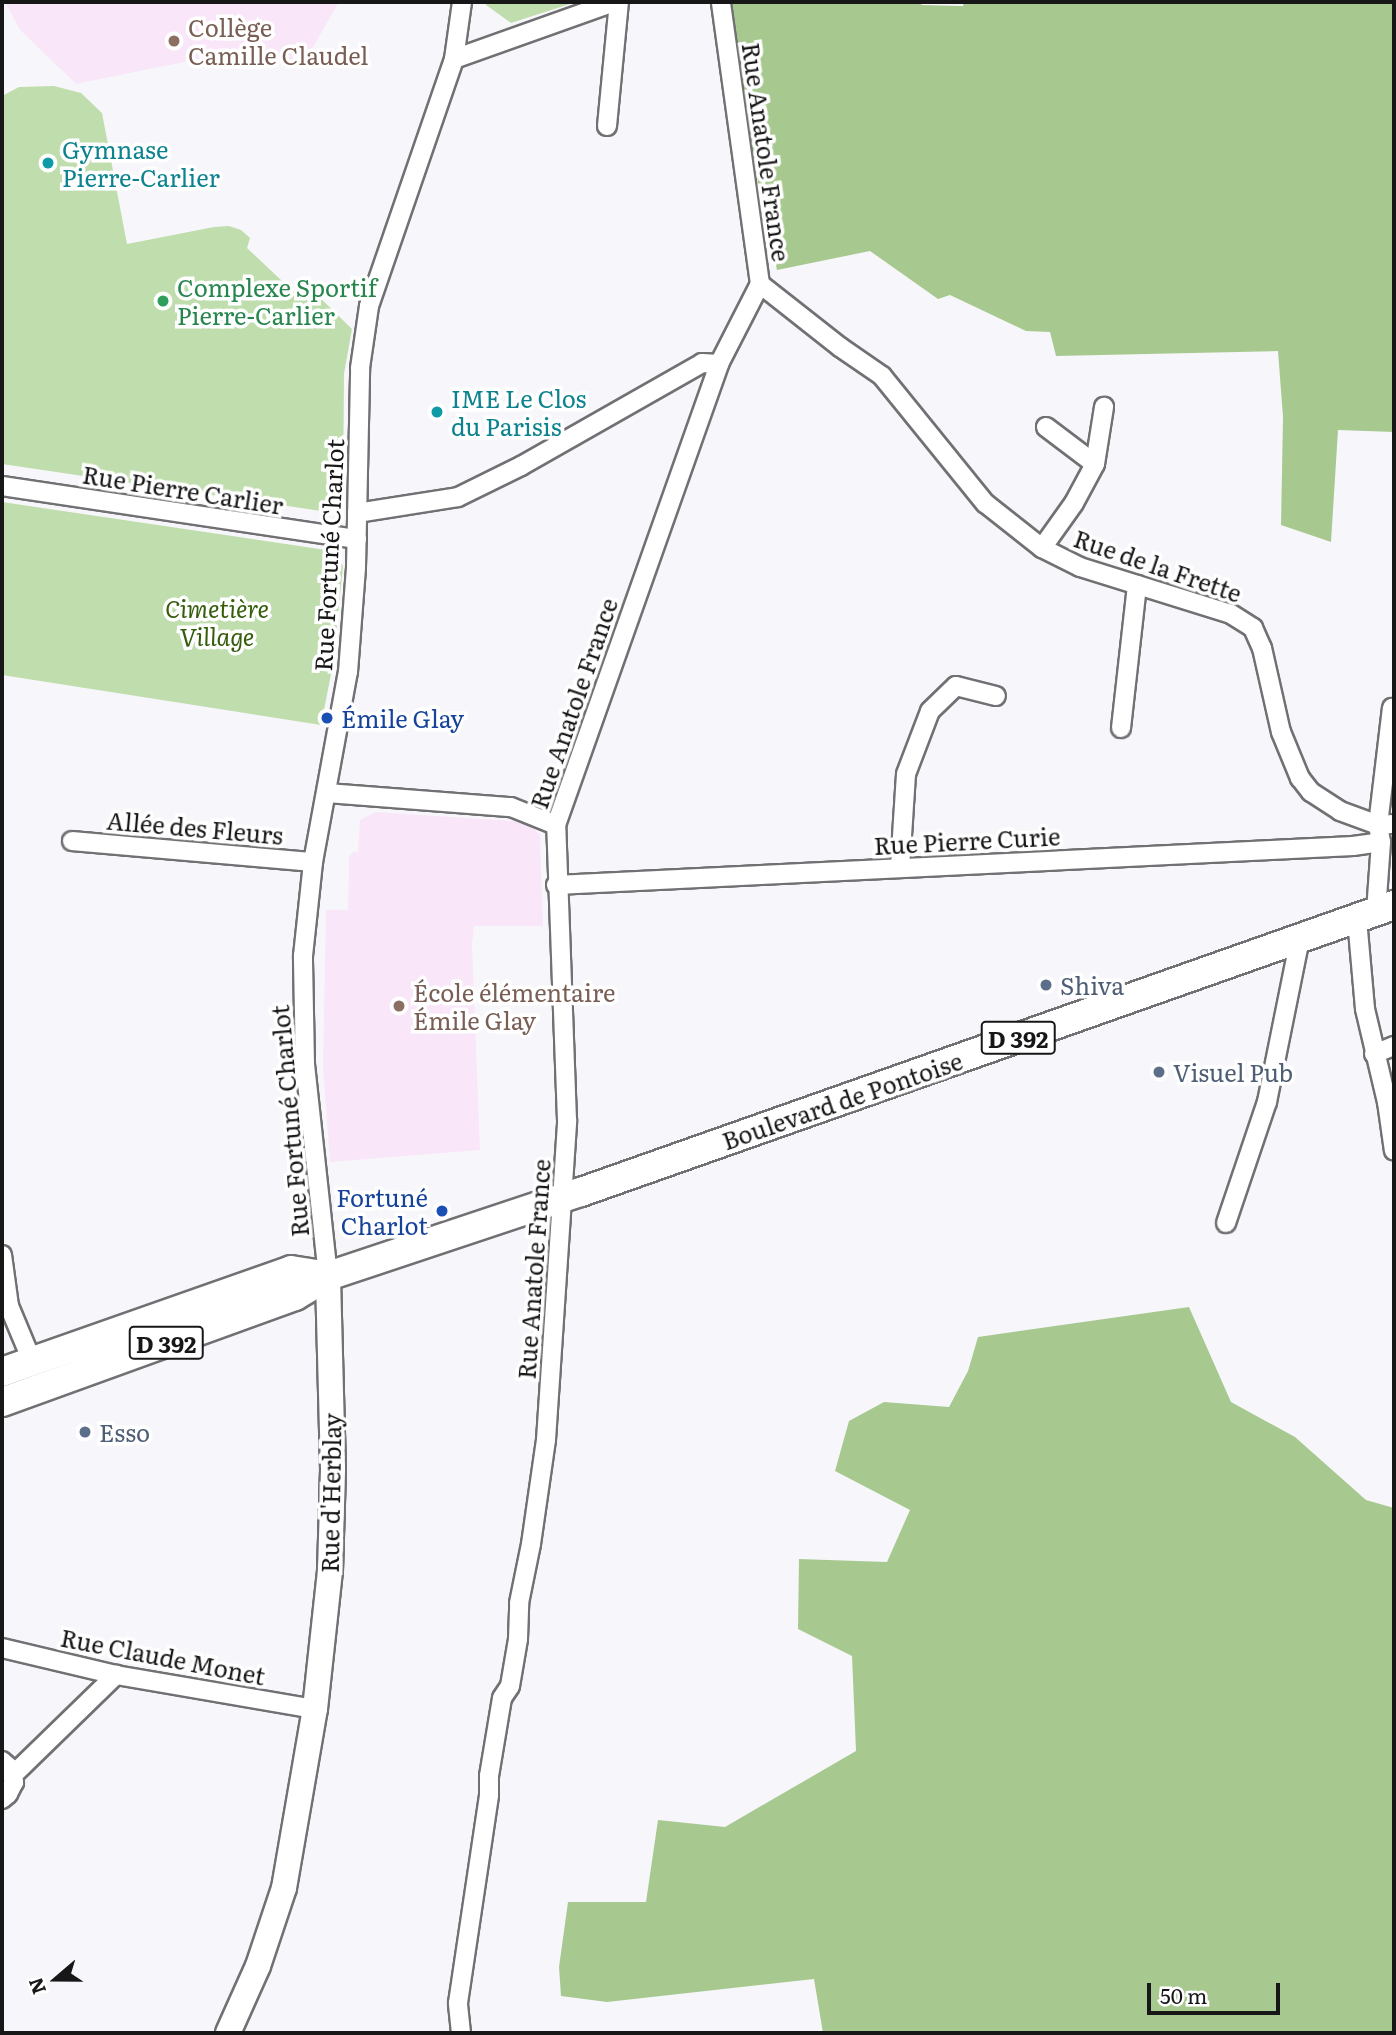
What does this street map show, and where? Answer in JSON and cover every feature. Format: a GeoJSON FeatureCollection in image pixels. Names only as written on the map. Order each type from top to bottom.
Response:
{"type":"FeatureCollection","features":[{"type":"Feature","properties":{"kind":"main road","name":"Boulevard de Pontoise"},"geometry":{"type":"LineString","coordinates":[[2,1402],[295,1296],[328,1276],[562,1199],[1376,912]]}},
{"type":"Feature","properties":{"kind":"main road","name":"Boulevard de Pontoise"},"geometry":{"type":"LineString","coordinates":[[2,1372],[290,1270],[328,1276]]}},
{"type":"Feature","properties":{"kind":"main road","name":"Rue d'Herblay"},"geometry":{"type":"LineString","coordinates":[[228,2033],[258,1966],[284,1888],[315,1709],[330,1571],[333,1469],[328,1276]]}},
{"type":"Feature","properties":{"kind":"street","name":"Rue Fortuné Charlot"},"geometry":{"type":"LineString","coordinates":[[328,1276],[303,1030],[304,921],[348,672],[357,539],[360,368],[369,306],[454,59],[462,2]]}},
{"type":"Feature","properties":{"kind":"street"},"geometry":{"type":"LineString","coordinates":[[454,59],[617,2],[607,127]]}},
{"type":"Feature","properties":{"kind":"street","name":"Rue Anatole France"},"geometry":{"type":"LineString","coordinates":[[461,2033],[458,2003],[489,1796],[489,1776],[502,1698],[510,1686],[518,1639],[519,1603],[531,1544],[546,1440],[567,1120],[556,885],[556,825],[719,364],[760,284],[721,2]]}},
{"type":"Feature","properties":{"kind":"street","name":"Rue de la Frette"},"geometry":{"type":"LineString","coordinates":[[760,284],[840,347],[882,376],[985,503],[1042,548],[1080,567],[1231,614],[1253,628],[1262,648],[1281,732],[1300,778],[1325,803],[1384,830]]}},
{"type":"Feature","properties":{"kind":"street"},"geometry":{"type":"LineString","coordinates":[[357,513],[467,494],[702,363],[719,364]]}},
{"type":"Feature","properties":{"kind":"street"},"geometry":{"type":"LineString","coordinates":[[1042,548],[1074,503],[1095,464],[1104,407]]}},
{"type":"Feature","properties":{"kind":"street"},"geometry":{"type":"LineString","coordinates":[[1046,427],[1095,464]]}},
{"type":"Feature","properties":{"kind":"street","name":"Rue Pierre Carlier"},"geometry":{"type":"LineString","coordinates":[[2,486],[357,539]]}},
{"type":"Feature","properties":{"kind":"street"},"geometry":{"type":"LineString","coordinates":[[1121,728],[1137,585]]}},
{"type":"Feature","properties":{"kind":"street"},"geometry":{"type":"LineString","coordinates":[[900,867],[906,774],[930,711],[956,686],[996,696]]}},
{"type":"Feature","properties":{"kind":"street"},"geometry":{"type":"LineString","coordinates":[[1392,708],[1384,830],[1365,1009],[1374,1054],[1390,1096],[1394,1151]]}},
{"type":"Feature","properties":{"kind":"street"},"geometry":{"type":"LineString","coordinates":[[327,793],[511,807],[556,825]]}},
{"type":"Feature","properties":{"kind":"street","name":"Rue Pierre Curie"},"geometry":{"type":"LineString","coordinates":[[556,885],[1353,846],[1384,830]]}},
{"type":"Feature","properties":{"kind":"street","name":"Allée des Fleurs"},"geometry":{"type":"LineString","coordinates":[[72,841],[313,862]]}},
{"type":"Feature","properties":{"kind":"street"},"geometry":{"type":"LineString","coordinates":[[1226,1223],[1267,1102],[1300,938]]}},
{"type":"Feature","properties":{"kind":"street"},"geometry":{"type":"LineString","coordinates":[[1374,1054],[1394,1046]]}},
{"type":"Feature","properties":{"kind":"street"},"geometry":{"type":"LineString","coordinates":[[2,1255],[9,1306],[32,1361]]}},
{"type":"Feature","properties":{"kind":"street","name":"Rue Claude Monet"},"geometry":{"type":"LineString","coordinates":[[2,1648],[116,1675],[315,1709]]}},
{"type":"Feature","properties":{"kind":"street"},"geometry":{"type":"LineString","coordinates":[[2,1799],[12,1788],[8,1768],[116,1675]]}},
{"type":"Feature","properties":{"kind":"shaded area","name":"Collège Camille Claudel"},"geometry":{"type":"Polygon","coordinates":[[[5,2],[339,2],[304,63],[228,53],[76,84],[20,30],[5,2]]]}},
{"type":"Feature","properties":{"kind":"shaded area","name":"École élémentaire Émile Glay"},"geometry":{"type":"Polygon","coordinates":[[[376,812],[527,822],[540,835],[543,926],[474,926],[472,944],[480,1150],[330,1162],[323,1068],[326,910],[348,910],[349,857],[353,852],[358,852],[360,820],[376,812]]]}},
{"type":"Feature","properties":{"kind":"green space"},"geometry":{"type":"Polygon","coordinates":[[[486,2],[576,2],[511,23],[486,5],[486,2]]]}},
{"type":"Feature","properties":{"kind":"green space"},"geometry":{"type":"Polygon","coordinates":[[[729,2],[919,2],[922,5],[963,6],[964,2],[1394,2],[1394,432],[1338,430],[1331,542],[1281,525],[1283,417],[1278,351],[1056,356],[1050,332],[1026,331],[950,295],[938,299],[870,251],[777,270],[759,189],[729,2]]]}},
{"type":"Feature","properties":{"kind":"green space","name":"Complexe Sportif Pierre-Carlier"},"geometry":{"type":"Polygon","coordinates":[[[54,86],[81,93],[102,113],[127,244],[214,227],[229,226],[241,230],[250,238],[247,248],[300,298],[310,288],[352,329],[344,374],[343,499],[328,512],[2,464],[2,96],[19,87],[54,86]]]}},
{"type":"Feature","properties":{"kind":"green space","name":"Cimetière Village"},"geometry":{"type":"Polygon","coordinates":[[[2,502],[333,551],[343,566],[333,664],[321,725],[2,675],[2,502]]]}},
{"type":"Feature","properties":{"kind":"green space"},"geometry":{"type":"Polygon","coordinates":[[[1189,1307],[1231,1402],[1295,1437],[1366,1500],[1394,1508],[1394,2033],[823,2033],[814,1979],[607,2002],[561,1996],[559,1967],[568,1902],[646,1902],[658,1820],[725,1827],[856,1751],[852,1656],[798,1629],[799,1559],[887,1562],[910,1510],[835,1471],[849,1421],[884,1402],[949,1407],[968,1371],[978,1337],[1189,1307]]]}},
{"type":"Feature","properties":{"kind":"place","name":"Collège Camille Claudel"},"geometry":{"type":"Point","coordinates":[174,41]}},
{"type":"Feature","properties":{"kind":"place","name":"Gymnase Pierre-Carlier"},"geometry":{"type":"Point","coordinates":[48,163]}},
{"type":"Feature","properties":{"kind":"place","name":"Complexe Sportif Pierre-Carlier"},"geometry":{"type":"Point","coordinates":[163,301]}},
{"type":"Feature","properties":{"kind":"place","name":"IME Le Clos du Parisis"},"geometry":{"type":"Point","coordinates":[437,412]}},
{"type":"Feature","properties":{"kind":"place","name":"Émile Glay"},"geometry":{"type":"Point","coordinates":[327,718]}},
{"type":"Feature","properties":{"kind":"place","name":"Shiva"},"geometry":{"type":"Point","coordinates":[1046,985]}},
{"type":"Feature","properties":{"kind":"place","name":"École élémentaire Émile Glay"},"geometry":{"type":"Point","coordinates":[399,1006]}},
{"type":"Feature","properties":{"kind":"place","name":"Visuel Pub"},"geometry":{"type":"Point","coordinates":[1159,1072]}},
{"type":"Feature","properties":{"kind":"place","name":"Fortuné Charlot"},"geometry":{"type":"Point","coordinates":[442,1211]}},
{"type":"Feature","properties":{"kind":"place","name":"Esso"},"geometry":{"type":"Point","coordinates":[85,1432]}}]}
